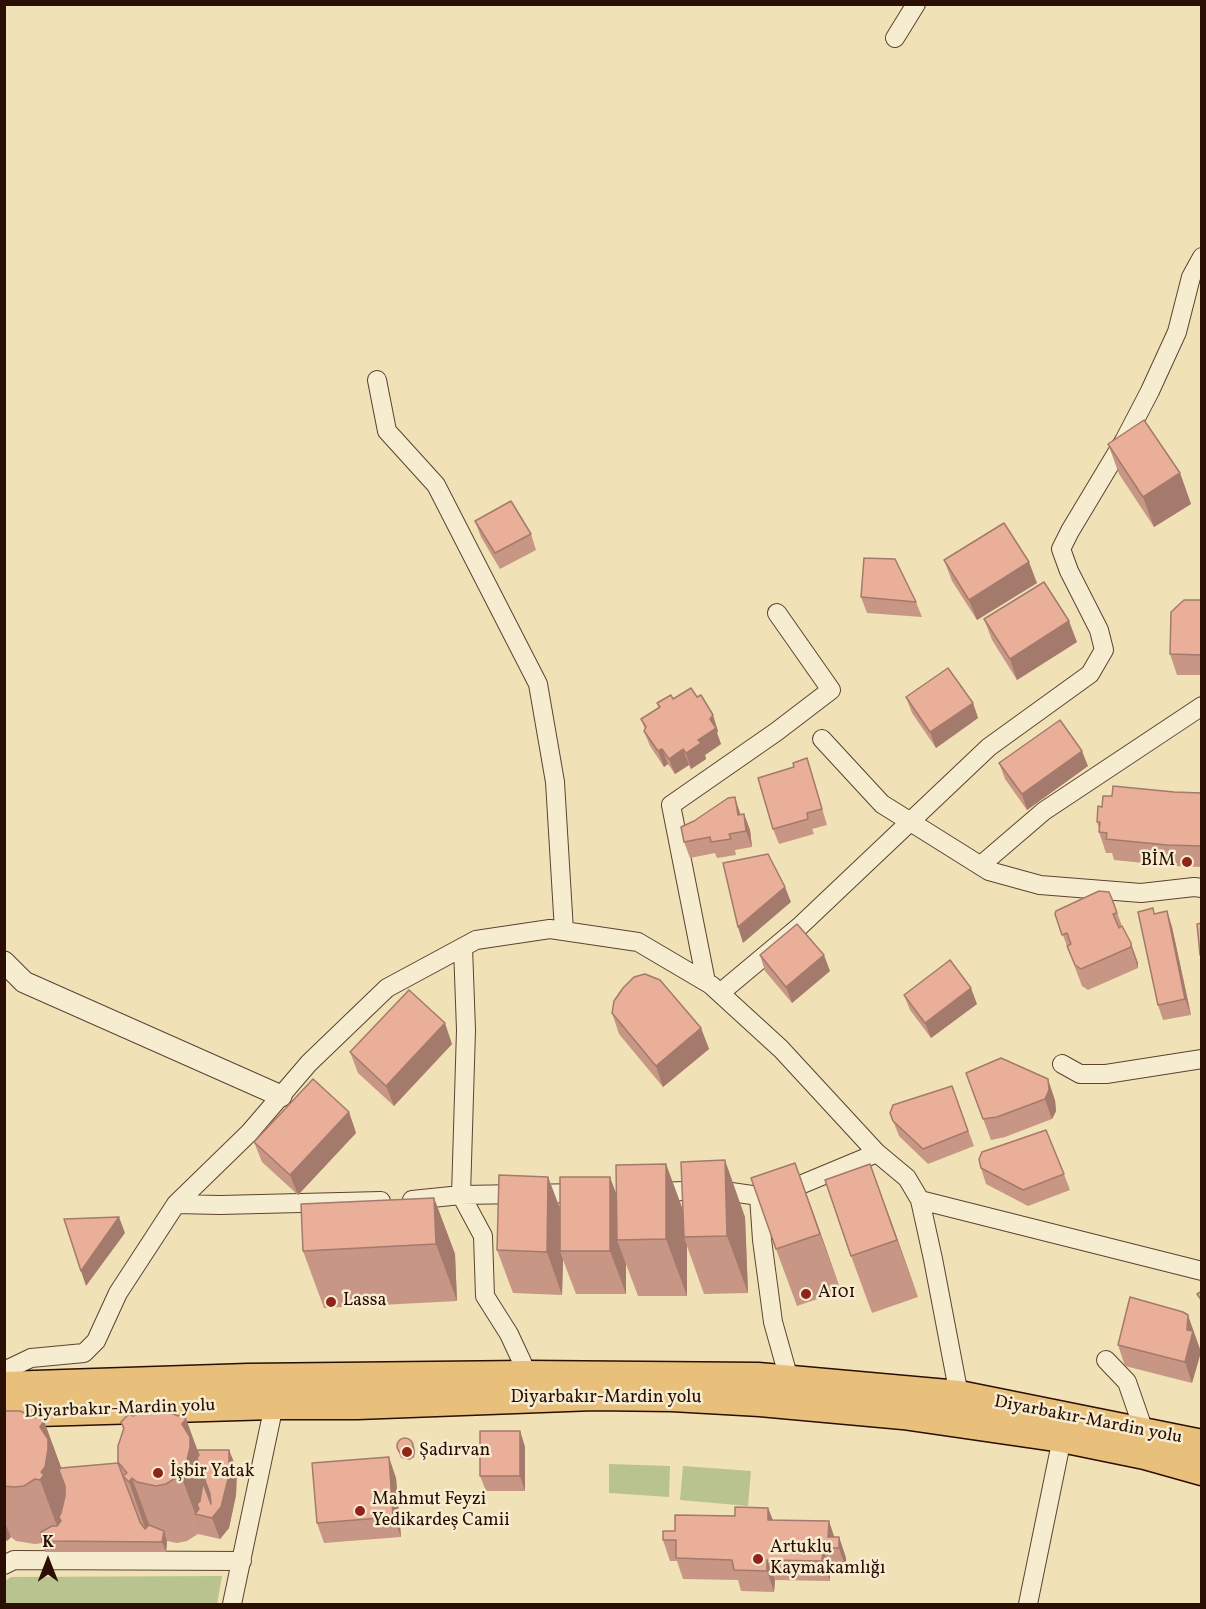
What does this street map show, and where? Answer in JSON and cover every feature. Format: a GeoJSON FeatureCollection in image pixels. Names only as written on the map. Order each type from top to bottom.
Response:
{"type":"FeatureCollection","features":[{"type":"Feature","properties":{"kind":"highway","name":"Diyarbakır-Mardin yolu"},"geometry":{"type":"LineString","coordinates":[[4,1386],[248,1378],[725,1376],[789,1379],[959,1395],[1202,1444]]}},
{"type":"Feature","properties":{"kind":"highway","name":"Diyarbakır-Mardin yolu"},"geometry":{"type":"LineString","coordinates":[[4,1413],[274,1405],[357,1405],[594,1396],[672,1397],[903,1415],[1062,1438],[1145,1455],[1202,1471]]}},
{"type":"Feature","properties":{"kind":"street"},"geometry":{"type":"LineString","coordinates":[[895,38],[916,4]]}},
{"type":"Feature","properties":{"kind":"street"},"geometry":{"type":"LineString","coordinates":[[713,987],[799,927],[989,747],[1090,674],[1104,650],[1099,630],[1069,571],[1061,549],[1124,441],[1150,391],[1177,332],[1191,277],[1202,257]]}},
{"type":"Feature","properties":{"kind":"street"},"geometry":{"type":"LineString","coordinates":[[377,380],[387,431],[436,485],[538,684],[555,782],[564,931]]}},
{"type":"Feature","properties":{"kind":"street"},"geometry":{"type":"LineString","coordinates":[[713,987],[671,805],[776,732],[831,690],[777,613]]}},
{"type":"Feature","properties":{"kind":"street"},"geometry":{"type":"LineString","coordinates":[[981,866],[1044,811],[1202,706]]}},
{"type":"Feature","properties":{"kind":"street"},"geometry":{"type":"LineString","coordinates":[[822,739],[882,804],[989,871],[1040,885],[1141,893],[1202,888]]}},
{"type":"Feature","properties":{"kind":"street"},"geometry":{"type":"LineString","coordinates":[[4,1371],[32,1358],[84,1353],[96,1341],[118,1293],[176,1204],[249,1133],[309,1063],[387,988],[476,940],[550,929],[638,942],[713,987],[781,1049],[877,1153],[907,1178],[920,1200],[959,1395]]}},
{"type":"Feature","properties":{"kind":"street"},"geometry":{"type":"LineString","coordinates":[[463,947],[466,1030],[461,1195],[483,1236],[485,1296],[509,1334],[526,1376]]}},
{"type":"Feature","properties":{"kind":"street"},"geometry":{"type":"LineString","coordinates":[[4,963],[24,982],[281,1096]]}},
{"type":"Feature","properties":{"kind":"street"},"geometry":{"type":"LineString","coordinates":[[1062,1064],[1080,1074],[1106,1074],[1202,1059]]}},
{"type":"Feature","properties":{"kind":"street"},"geometry":{"type":"LineString","coordinates":[[636,1192],[717,1190],[759,1196],[788,1190],[877,1153]]}},
{"type":"Feature","properties":{"kind":"street"},"geometry":{"type":"LineString","coordinates":[[176,1204],[421,1200],[461,1195],[601,1192]]}},
{"type":"Feature","properties":{"kind":"street"},"geometry":{"type":"LineString","coordinates":[[759,1196],[762,1240],[773,1322],[789,1379]]}},
{"type":"Feature","properties":{"kind":"street"},"geometry":{"type":"LineString","coordinates":[[920,1200],[1202,1271]]}},
{"type":"Feature","properties":{"kind":"street"},"geometry":{"type":"LineString","coordinates":[[1106,1360],[1127,1382],[1144,1431]]}},
{"type":"Feature","properties":{"kind":"street"},"geometry":{"type":"LineString","coordinates":[[232,1605],[274,1405]]}},
{"type":"Feature","properties":{"kind":"street"},"geometry":{"type":"LineString","coordinates":[[1028,1605],[1062,1438]]}},
{"type":"Feature","properties":{"kind":"street"},"geometry":{"type":"LineString","coordinates":[[4,1565],[14,1560],[242,1561]]}},
{"type":"Feature","properties":{"kind":"green space"},"geometry":{"type":"Polygon","coordinates":[[[609,1464],[670,1466],[669,1497],[609,1493],[609,1464]]]}},
{"type":"Feature","properties":{"kind":"green space"},"geometry":{"type":"Polygon","coordinates":[[[683,1466],[751,1471],[748,1506],[680,1500],[683,1466]]]}},
{"type":"Feature","properties":{"kind":"green space"},"geometry":{"type":"Polygon","coordinates":[[[222,1576],[217,1604],[5,1604],[5,1581],[11,1577],[222,1576]]]}},
{"type":"Feature","properties":{"kind":"building"},"geometry":{"type":"Polygon","coordinates":[[[1144,420],[1180,473],[1143,497],[1108,444],[1144,420]]]}},
{"type":"Feature","properties":{"kind":"building"},"geometry":{"type":"Polygon","coordinates":[[[511,501],[531,534],[495,553],[475,521],[511,501]]]}},
{"type":"Feature","properties":{"kind":"building"},"geometry":{"type":"Polygon","coordinates":[[[1004,523],[1029,562],[969,600],[944,560],[1004,523]]]}},
{"type":"Feature","properties":{"kind":"building"},"geometry":{"type":"Polygon","coordinates":[[[864,558],[895,559],[916,602],[861,597],[864,558]]]}},
{"type":"Feature","properties":{"kind":"building"},"geometry":{"type":"Polygon","coordinates":[[[1044,582],[1069,621],[1010,659],[984,619],[1044,582]]]}},
{"type":"Feature","properties":{"kind":"building"},"geometry":{"type":"Polygon","coordinates":[[[1184,600],[1202,600],[1202,655],[1170,654],[1171,612],[1184,600]]]}},
{"type":"Feature","properties":{"kind":"building"},"geometry":{"type":"Polygon","coordinates":[[[948,668],[973,703],[930,732],[906,697],[948,668]]]}},
{"type":"Feature","properties":{"kind":"building"},"geometry":{"type":"Polygon","coordinates":[[[691,688],[697,697],[701,695],[713,715],[710,719],[716,728],[698,740],[701,743],[686,753],[683,749],[669,759],[662,749],[658,751],[644,731],[646,727],[641,719],[660,707],[657,703],[671,695],[673,699],[691,688]]]}},
{"type":"Feature","properties":{"kind":"building"},"geometry":{"type":"Polygon","coordinates":[[[1060,720],[1082,751],[1022,794],[999,763],[1060,720]]]}},
{"type":"Feature","properties":{"kind":"building"},"geometry":{"type":"Polygon","coordinates":[[[807,758],[822,809],[807,813],[808,819],[773,829],[758,778],[794,767],[793,763],[807,758]]]}},
{"type":"Feature","properties":{"kind":"building"},"geometry":{"type":"Polygon","coordinates":[[[1113,786],[1202,793],[1202,846],[1106,839],[1107,833],[1099,832],[1098,806],[1102,807],[1103,796],[1112,796],[1113,786]]]}},
{"type":"Feature","properties":{"kind":"building"},"geometry":{"type":"Polygon","coordinates":[[[735,797],[738,815],[744,814],[746,831],[729,834],[731,839],[711,842],[710,837],[684,842],[681,827],[728,798],[735,797]]]}},
{"type":"Feature","properties":{"kind":"building"},"geometry":{"type":"Polygon","coordinates":[[[768,854],[785,887],[738,927],[723,863],[768,854]]]}},
{"type":"Feature","properties":{"kind":"building"},"geometry":{"type":"Polygon","coordinates":[[[1099,891],[1109,892],[1117,913],[1113,914],[1119,928],[1122,926],[1131,947],[1081,969],[1075,965],[1067,946],[1071,944],[1067,933],[1062,935],[1055,914],[1056,911],[1099,891]]]}},
{"type":"Feature","properties":{"kind":"building"},"geometry":{"type":"Polygon","coordinates":[[[1153,908],[1154,914],[1167,911],[1185,999],[1158,1005],[1138,912],[1153,908]]]}},
{"type":"Feature","properties":{"kind":"building"},"geometry":{"type":"Polygon","coordinates":[[[1202,923],[1202,955],[1200,955],[1197,924],[1202,923]]]}},
{"type":"Feature","properties":{"kind":"building"},"geometry":{"type":"Polygon","coordinates":[[[797,924],[824,955],[786,987],[760,955],[797,924]]]}},
{"type":"Feature","properties":{"kind":"building"},"geometry":{"type":"Polygon","coordinates":[[[950,960],[971,988],[925,1023],[904,995],[950,960]]]}},
{"type":"Feature","properties":{"kind":"building"},"geometry":{"type":"Polygon","coordinates":[[[645,974],[660,980],[701,1028],[656,1066],[612,1013],[614,1001],[623,988],[634,977],[645,974]]]}},
{"type":"Feature","properties":{"kind":"building"},"geometry":{"type":"Polygon","coordinates":[[[409,990],[445,1023],[386,1086],[350,1052],[409,990]]]}},
{"type":"Feature","properties":{"kind":"building"},"geometry":{"type":"Polygon","coordinates":[[[1001,1058],[1048,1079],[1049,1090],[1045,1099],[997,1117],[983,1119],[966,1073],[1001,1058]]]}},
{"type":"Feature","properties":{"kind":"building"},"geometry":{"type":"Polygon","coordinates":[[[313,1079],[349,1112],[290,1175],[254,1142],[313,1079]]]}},
{"type":"Feature","properties":{"kind":"building"},"geometry":{"type":"Polygon","coordinates":[[[952,1086],[968,1131],[923,1149],[893,1121],[890,1113],[893,1105],[952,1086]]]}},
{"type":"Feature","properties":{"kind":"building"},"geometry":{"type":"Polygon","coordinates":[[[1046,1130],[1064,1174],[1023,1190],[981,1168],[979,1159],[982,1152],[1046,1130]]]}},
{"type":"Feature","properties":{"kind":"building"},"geometry":{"type":"Polygon","coordinates":[[[725,1160],[727,1236],[684,1237],[681,1162],[725,1160]]]}},
{"type":"Feature","properties":{"kind":"building"},"geometry":{"type":"Polygon","coordinates":[[[795,1163],[820,1234],[776,1249],[751,1178],[795,1163]]]}},
{"type":"Feature","properties":{"kind":"building"},"geometry":{"type":"Polygon","coordinates":[[[666,1164],[666,1239],[617,1240],[616,1165],[666,1164]]]}},
{"type":"Feature","properties":{"kind":"building"},"geometry":{"type":"Polygon","coordinates":[[[870,1164],[897,1240],[851,1256],[825,1180],[870,1164]]]}},
{"type":"Feature","properties":{"kind":"building"},"geometry":{"type":"Polygon","coordinates":[[[499,1175],[548,1177],[547,1252],[497,1250],[499,1175]]]}},
{"type":"Feature","properties":{"kind":"building"},"geometry":{"type":"Polygon","coordinates":[[[560,1177],[610,1177],[610,1251],[560,1251],[560,1177]]]}},
{"type":"Feature","properties":{"kind":"building"},"geometry":{"type":"Polygon","coordinates":[[[434,1198],[436,1244],[303,1251],[301,1204],[434,1198]]]}},
{"type":"Feature","properties":{"kind":"building"},"geometry":{"type":"Polygon","coordinates":[[[119,1217],[81,1271],[64,1219],[119,1217]]]}},
{"type":"Feature","properties":{"kind":"building"},"geometry":{"type":"Polygon","coordinates":[[[1202,1291],[1202,1301],[1197,1294],[1202,1291]]]}},
{"type":"Feature","properties":{"kind":"building"},"geometry":{"type":"Polygon","coordinates":[[[1130,1297],[1188,1315],[1187,1330],[1193,1331],[1185,1362],[1118,1345],[1130,1297]]]}},
{"type":"Feature","properties":{"kind":"building"},"geometry":{"type":"Polygon","coordinates":[[[145,1409],[162,1409],[178,1416],[181,1414],[186,1419],[182,1424],[190,1437],[190,1447],[183,1470],[186,1473],[182,1478],[177,1477],[166,1484],[156,1486],[137,1482],[132,1478],[129,1482],[123,1476],[127,1473],[118,1462],[118,1446],[124,1428],[121,1422],[129,1414],[133,1416],[145,1409]]]}},
{"type":"Feature","properties":{"kind":"building"},"geometry":{"type":"Polygon","coordinates":[[[4,1411],[20,1411],[36,1418],[39,1415],[44,1421],[40,1427],[48,1439],[48,1449],[45,1467],[41,1472],[44,1475],[40,1480],[35,1479],[24,1486],[4,1486],[4,1411]]]}},
{"type":"Feature","properties":{"kind":"building"},"geometry":{"type":"Polygon","coordinates":[[[480,1431],[520,1431],[520,1476],[480,1476],[480,1431]]]}},
{"type":"Feature","properties":{"kind":"building"},"geometry":{"type":"Polygon","coordinates":[[[405,1438],[411,1440],[413,1446],[411,1452],[405,1454],[399,1452],[397,1446],[399,1440],[405,1438]]]}},
{"type":"Feature","properties":{"kind":"building"},"geometry":{"type":"Polygon","coordinates":[[[197,1450],[229,1450],[229,1475],[221,1507],[212,1518],[195,1514],[199,1509],[197,1504],[200,1501],[203,1483],[211,1504],[210,1494],[197,1458],[199,1455],[197,1450]]]}},
{"type":"Feature","properties":{"kind":"building"},"geometry":{"type":"Polygon","coordinates":[[[389,1457],[393,1517],[317,1523],[312,1463],[389,1457]]]}},
{"type":"Feature","properties":{"kind":"building"},"geometry":{"type":"Polygon","coordinates":[[[118,1463],[140,1522],[145,1529],[149,1525],[164,1531],[162,1542],[42,1541],[41,1532],[57,1526],[61,1521],[59,1517],[65,1496],[65,1486],[59,1470],[118,1463]]]}},
{"type":"Feature","properties":{"kind":"building"},"geometry":{"type":"Polygon","coordinates":[[[735,1507],[768,1508],[768,1520],[829,1521],[828,1537],[839,1537],[839,1548],[823,1548],[822,1561],[767,1560],[767,1571],[734,1570],[732,1560],[676,1558],[676,1540],[663,1540],[663,1531],[675,1531],[675,1515],[735,1516],[735,1507]]]}},
{"type":"Feature","properties":{"kind":"place","name":"BİM"},"geometry":{"type":"Point","coordinates":[1187,862]}},
{"type":"Feature","properties":{"kind":"place","name":"A101"},"geometry":{"type":"Point","coordinates":[806,1294]}},
{"type":"Feature","properties":{"kind":"place","name":"Lassa"},"geometry":{"type":"Point","coordinates":[331,1302]}},
{"type":"Feature","properties":{"kind":"place","name":"Şadırvan"},"geometry":{"type":"Point","coordinates":[407,1452]}},
{"type":"Feature","properties":{"kind":"place","name":"İşbir Yatak"},"geometry":{"type":"Point","coordinates":[158,1473]}},
{"type":"Feature","properties":{"kind":"place","name":"Mahmut Feyzi Yedikardeş Camii"},"geometry":{"type":"Point","coordinates":[360,1511]}},
{"type":"Feature","properties":{"kind":"place","name":"Artuklu Kaymakamlığı"},"geometry":{"type":"Point","coordinates":[758,1559]}}]}
